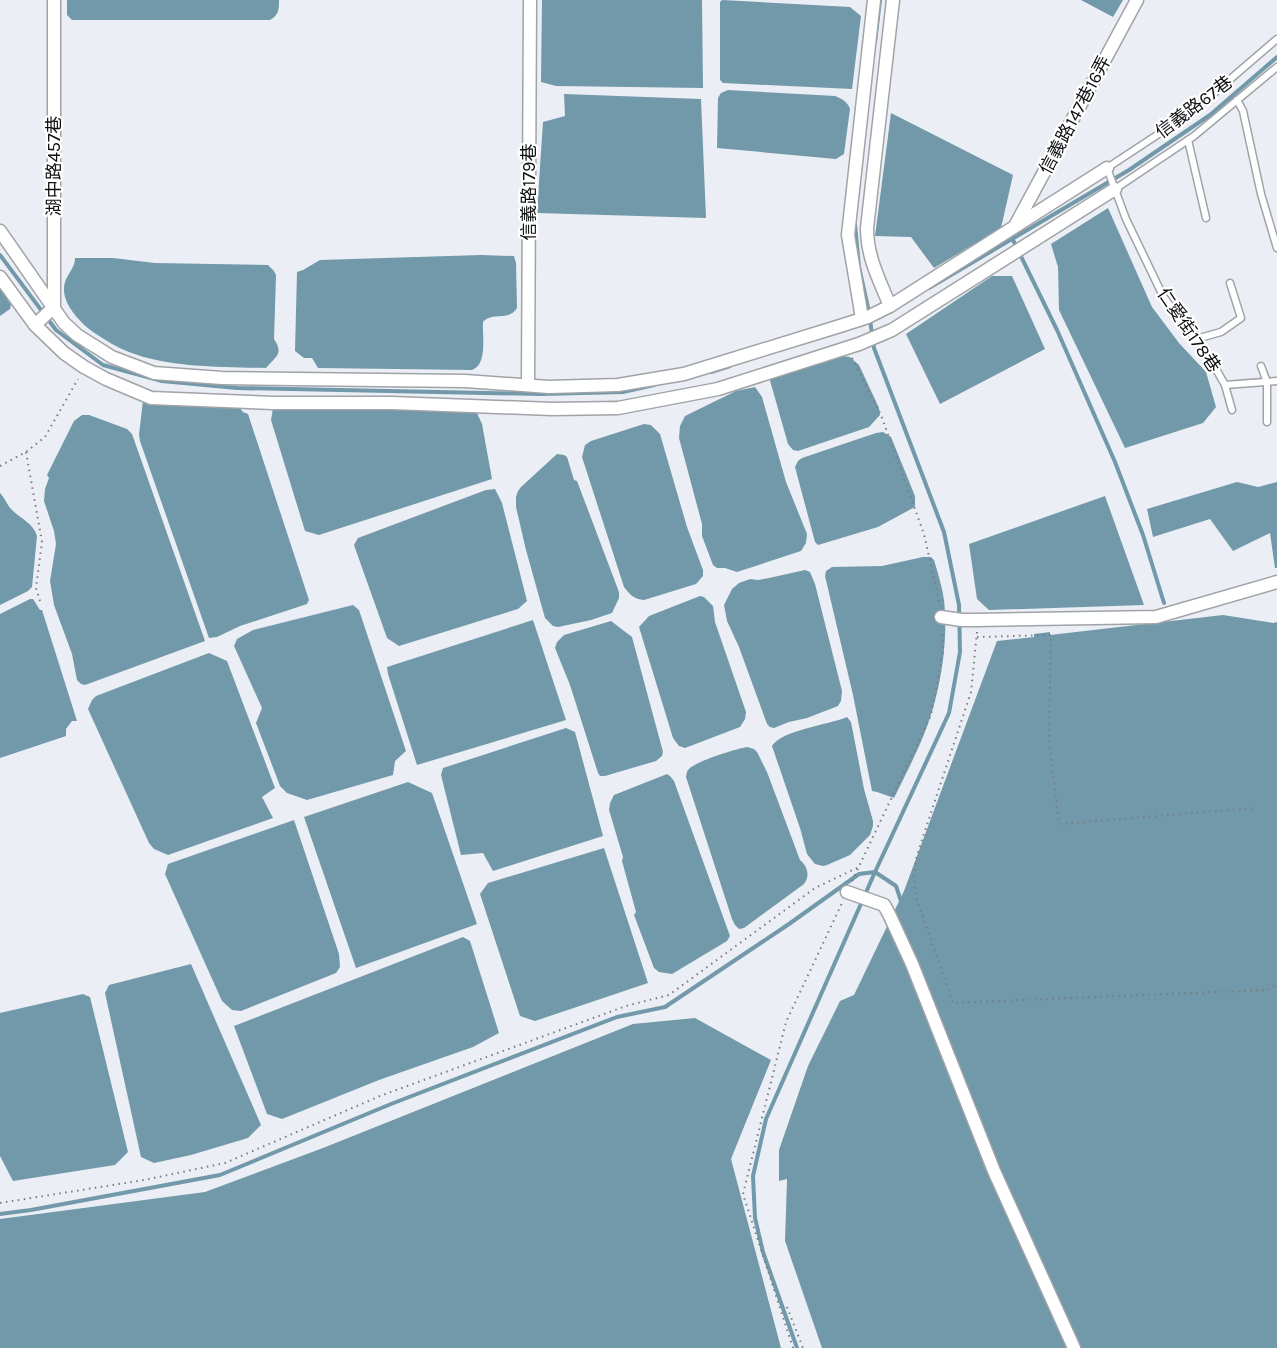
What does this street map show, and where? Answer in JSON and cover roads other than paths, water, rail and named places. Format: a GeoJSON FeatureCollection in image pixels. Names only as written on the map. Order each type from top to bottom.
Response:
{"type":"FeatureCollection","features":[{"type":"Feature","properties":{"kind":"street","name":"湖中路457巷"},"geometry":{"type":"LineString","coordinates":[[54,0],[54,307]]}},
{"type":"Feature","properties":{"kind":"street","name":"信義路179巷"},"geometry":{"type":"LineString","coordinates":[[528,385],[530,0]]}},
{"type":"Feature","properties":{"kind":"street"},"geometry":{"type":"LineString","coordinates":[[865,317],[848,235],[874,0]]}},
{"type":"Feature","properties":{"kind":"street"},"geometry":{"type":"LineString","coordinates":[[886,308],[867,243],[893,0]]}},
{"type":"Feature","properties":{"kind":"street","name":"信義路147巷16弄"},"geometry":{"type":"LineString","coordinates":[[1013,229],[1137,0]]}},
{"type":"Feature","properties":{"kind":"street"},"geometry":{"type":"LineString","coordinates":[[0,231],[64,323],[76,335],[112,357],[154,373],[222,378],[465,381],[549,387],[618,385],[684,374],[797,340],[886,308],[1108,171]]}},
{"type":"Feature","properties":{"kind":"street"},"geometry":{"type":"LineString","coordinates":[[0,277],[35,325],[64,352],[84,367],[106,379],[151,398],[552,409],[618,408],[718,389],[853,346],[892,330],[1114,186]]}},
{"type":"Feature","properties":{"kind":"street"},"geometry":{"type":"LineString","coordinates":[[35,325],[54,307]]}},
{"type":"Feature","properties":{"kind":"street"},"geometry":{"type":"LineString","coordinates":[[944,617],[962,620],[1156,617],[1277,582]]}},
{"type":"Feature","properties":{"kind":"street"},"geometry":{"type":"LineString","coordinates":[[847,892],[884,905],[889,914],[912,964],[994,1171],[1074,1348]]}},
{"type":"Feature","properties":{"kind":"lane","name":"信義路67巷"},"geometry":{"type":"LineString","coordinates":[[1108,171],[1192,112],[1276,44]]}},
{"type":"Feature","properties":{"kind":"lane"},"geometry":{"type":"LineString","coordinates":[[1114,186],[1188,140],[1277,67]]}},
{"type":"Feature","properties":{"kind":"lane"},"geometry":{"type":"LineString","coordinates":[[1236,100],[1243,111],[1261,194],[1277,248]]}},
{"type":"Feature","properties":{"kind":"lane"},"geometry":{"type":"LineString","coordinates":[[1188,140],[1206,218]]}},
{"type":"Feature","properties":{"kind":"lane","name":"仁愛街178巷"},"geometry":{"type":"LineString","coordinates":[[1108,171],[1126,219],[1163,296],[1212,362],[1225,385],[1232,410]]}},
{"type":"Feature","properties":{"kind":"lane"},"geometry":{"type":"LineString","coordinates":[[1196,339],[1221,332],[1241,318],[1230,283]]}},
{"type":"Feature","properties":{"kind":"lane"},"geometry":{"type":"LineString","coordinates":[[1261,366],[1267,382],[1267,422]]}},
{"type":"Feature","properties":{"kind":"lane"},"geometry":{"type":"LineString","coordinates":[[1225,385],[1277,381]]}},
{"type":"Feature","properties":{"kind":"water"},"geometry":{"type":"Polygon","coordinates":[[[67,0],[279,0],[279,9],[270,20],[72,20],[67,15],[67,0]]]}},
{"type":"Feature","properties":{"kind":"water"},"geometry":{"type":"Polygon","coordinates":[[[542,0],[702,0],[703,88],[556,86],[541,82],[542,0]]]}},
{"type":"Feature","properties":{"kind":"water"},"geometry":{"type":"Polygon","coordinates":[[[722,0],[850,7],[861,16],[852,89],[723,83],[720,80],[720,2],[722,0]]]}},
{"type":"Feature","properties":{"kind":"water"},"geometry":{"type":"Polygon","coordinates":[[[1081,0],[1123,0],[1113,17],[1081,0]]]}},
{"type":"Feature","properties":{"kind":"water"},"geometry":{"type":"Polygon","coordinates":[[[728,90],[835,96],[842,99],[850,109],[844,154],[836,159],[717,148],[718,98],[721,93],[728,90]]]}},
{"type":"Feature","properties":{"kind":"water"},"geometry":{"type":"Polygon","coordinates":[[[564,94],[701,99],[706,218],[537,213],[543,122],[565,116],[564,94]]]}},
{"type":"Feature","properties":{"kind":"water"},"geometry":{"type":"Polygon","coordinates":[[[891,113],[1013,175],[1001,228],[934,268],[911,237],[875,236],[891,113]]]}},
{"type":"Feature","properties":{"kind":"water"},"geometry":{"type":"Polygon","coordinates":[[[1108,208],[1152,307],[1179,343],[1206,372],[1216,407],[1203,423],[1125,448],[1059,310],[1058,267],[1051,244],[1108,208]]]}},
{"type":"Feature","properties":{"kind":"water"},"geometry":{"type":"Polygon","coordinates":[[[514,256],[517,308],[509,315],[491,317],[483,322],[482,356],[477,367],[472,370],[318,368],[312,358],[304,358],[295,351],[297,272],[320,260],[514,256]]]}},
{"type":"Feature","properties":{"kind":"water"},"geometry":{"type":"Polygon","coordinates":[[[75,258],[113,258],[155,263],[268,265],[276,275],[274,339],[278,348],[277,355],[266,368],[215,367],[161,361],[120,348],[85,325],[67,302],[64,284],[75,258]]]}},
{"type":"Feature","properties":{"kind":"water"},"geometry":{"type":"Polygon","coordinates":[[[992,276],[1012,276],[1045,349],[940,404],[906,334],[992,276]]]}},
{"type":"Feature","properties":{"kind":"water"},"geometry":{"type":"Polygon","coordinates":[[[0,288],[11,305],[10,309],[0,316],[0,288]]]}},
{"type":"Feature","properties":{"kind":"water"},"geometry":{"type":"Polygon","coordinates":[[[842,356],[850,357],[859,365],[880,415],[869,427],[798,451],[793,450],[788,444],[769,377],[842,356]]]}},
{"type":"Feature","properties":{"kind":"water"},"geometry":{"type":"Polygon","coordinates":[[[755,387],[762,397],[786,482],[807,534],[806,543],[801,551],[737,572],[713,565],[702,536],[702,524],[679,438],[680,426],[685,416],[736,391],[755,387]]]}},
{"type":"Feature","properties":{"kind":"water"},"geometry":{"type":"Polygon","coordinates":[[[143,400],[236,403],[243,412],[248,414],[309,600],[307,604],[209,638],[140,441],[143,400]]]}},
{"type":"Feature","properties":{"kind":"water"},"geometry":{"type":"Polygon","coordinates":[[[281,406],[476,411],[482,424],[492,479],[319,535],[305,531],[271,420],[273,408],[281,406]]]}},
{"type":"Feature","properties":{"kind":"water"},"geometry":{"type":"Polygon","coordinates":[[[82,415],[89,415],[127,429],[132,434],[205,641],[85,685],[77,680],[72,654],[54,605],[50,581],[56,544],[44,501],[49,478],[47,475],[74,421],[82,415]]]}},
{"type":"Feature","properties":{"kind":"water"},"geometry":{"type":"Polygon","coordinates":[[[644,424],[651,425],[660,434],[703,576],[696,584],[644,600],[632,596],[624,587],[582,457],[585,445],[591,441],[644,424]]]}},
{"type":"Feature","properties":{"kind":"water"},"geometry":{"type":"Polygon","coordinates":[[[883,432],[891,437],[915,496],[915,506],[878,527],[818,545],[815,542],[795,467],[798,461],[883,432]]]}},
{"type":"Feature","properties":{"kind":"water"},"geometry":{"type":"Polygon","coordinates":[[[557,454],[567,457],[619,592],[619,598],[612,613],[558,627],[553,626],[545,618],[516,507],[516,497],[521,487],[557,454]]]}},
{"type":"Feature","properties":{"kind":"water"},"geometry":{"type":"Polygon","coordinates":[[[1237,482],[1258,487],[1277,482],[1277,568],[1275,568],[1270,533],[1233,551],[1210,519],[1153,537],[1147,509],[1237,482]]]}},
{"type":"Feature","properties":{"kind":"water"},"geometry":{"type":"Polygon","coordinates":[[[495,489],[502,503],[527,601],[518,609],[399,646],[387,638],[354,545],[358,538],[486,490],[495,489]]]}},
{"type":"Feature","properties":{"kind":"water"},"geometry":{"type":"Polygon","coordinates":[[[0,493],[12,510],[33,528],[37,536],[32,587],[0,605],[0,493]]]}},
{"type":"Feature","properties":{"kind":"water"},"geometry":{"type":"Polygon","coordinates":[[[1105,496],[1144,605],[989,610],[977,599],[969,544],[1105,496]]]}},
{"type":"Feature","properties":{"kind":"water"},"geometry":{"type":"Polygon","coordinates":[[[931,557],[934,560],[942,590],[945,618],[944,655],[927,728],[894,798],[872,791],[853,695],[825,576],[826,571],[832,567],[882,566],[931,557]]]}},
{"type":"Feature","properties":{"kind":"water"},"geometry":{"type":"Polygon","coordinates":[[[805,570],[810,572],[815,584],[842,691],[841,701],[838,706],[774,728],[767,724],[727,621],[724,605],[732,589],[739,583],[805,570]]]}},
{"type":"Feature","properties":{"kind":"water"},"geometry":{"type":"Polygon","coordinates":[[[700,596],[713,606],[715,622],[746,712],[740,727],[685,748],[679,746],[673,738],[639,627],[649,616],[700,596]]]}},
{"type":"Feature","properties":{"kind":"water"},"geometry":{"type":"Polygon","coordinates":[[[33,599],[42,610],[77,721],[72,721],[66,729],[66,736],[0,758],[0,614],[33,599]]]}},
{"type":"Feature","properties":{"kind":"water"},"geometry":{"type":"Polygon","coordinates":[[[353,605],[359,610],[406,751],[395,761],[393,775],[307,800],[287,793],[280,786],[256,723],[262,708],[234,646],[237,639],[253,630],[353,605]]]}},
{"type":"Feature","properties":{"kind":"water"},"geometry":{"type":"Polygon","coordinates":[[[1223,615],[1277,622],[1277,1348],[822,1348],[785,1241],[787,1179],[779,1181],[779,1150],[808,1066],[840,1001],[854,995],[904,891],[997,641],[1034,637],[1034,634],[1050,632],[1050,635],[1223,615]]]}},
{"type":"Feature","properties":{"kind":"water"},"geometry":{"type":"Polygon","coordinates":[[[533,620],[566,720],[417,765],[387,667],[533,620]]]}},
{"type":"Feature","properties":{"kind":"water"},"geometry":{"type":"Polygon","coordinates":[[[611,621],[632,637],[663,752],[656,761],[600,776],[570,685],[555,648],[564,635],[611,621]]]}},
{"type":"Feature","properties":{"kind":"water"},"geometry":{"type":"Polygon","coordinates":[[[209,653],[227,661],[275,788],[262,797],[273,818],[168,855],[154,849],[149,843],[88,709],[96,696],[209,653]]]}},
{"type":"Feature","properties":{"kind":"water"},"geometry":{"type":"Polygon","coordinates":[[[847,717],[851,722],[873,826],[870,835],[850,855],[823,866],[815,864],[807,854],[772,746],[777,740],[795,732],[847,717]]]}},
{"type":"Feature","properties":{"kind":"water"},"geometry":{"type":"Polygon","coordinates":[[[566,728],[575,732],[603,836],[493,871],[483,853],[461,855],[441,775],[443,768],[566,728]]]}},
{"type":"Feature","properties":{"kind":"water"},"geometry":{"type":"Polygon","coordinates":[[[747,747],[757,752],[767,772],[807,875],[804,884],[744,928],[739,929],[732,919],[686,777],[690,768],[701,762],[747,747]]]}},
{"type":"Feature","properties":{"kind":"water"},"geometry":{"type":"Polygon","coordinates":[[[667,774],[674,781],[730,936],[727,941],[672,974],[659,972],[654,968],[634,915],[636,912],[622,861],[623,857],[609,810],[614,795],[667,774]]]}},
{"type":"Feature","properties":{"kind":"water"},"geometry":{"type":"Polygon","coordinates":[[[408,782],[432,793],[477,924],[356,968],[304,817],[408,782]]]}},
{"type":"Feature","properties":{"kind":"water"},"geometry":{"type":"Polygon","coordinates":[[[294,820],[339,954],[340,967],[336,973],[241,1011],[232,1010],[222,1001],[165,874],[168,864],[294,820]]]}},
{"type":"Feature","properties":{"kind":"water"},"geometry":{"type":"Polygon","coordinates":[[[604,848],[648,983],[535,1021],[520,1016],[480,894],[488,883],[604,848]]]}},
{"type":"Feature","properties":{"kind":"water"},"geometry":{"type":"Polygon","coordinates":[[[463,937],[470,941],[499,1033],[473,1047],[379,1080],[282,1119],[267,1114],[234,1026],[463,937]]]}},
{"type":"Feature","properties":{"kind":"water"},"geometry":{"type":"Polygon","coordinates":[[[191,964],[261,1125],[248,1138],[154,1163],[141,1157],[105,993],[109,985],[191,964]]]}},
{"type":"Feature","properties":{"kind":"water"},"geometry":{"type":"Polygon","coordinates":[[[83,994],[90,997],[128,1152],[115,1165],[13,1181],[0,1156],[0,1013],[83,994]]]}},
{"type":"Feature","properties":{"kind":"water"},"geometry":{"type":"Polygon","coordinates":[[[695,1018],[771,1060],[731,1159],[781,1348],[0,1348],[0,1219],[205,1192],[323,1148],[633,1024],[695,1018]]]}},
{"type":"Feature","properties":{"kind":"waterway"},"geometry":{"type":"LineString","coordinates":[[875,42],[880,0]]}},
{"type":"Feature","properties":{"kind":"waterway"},"geometry":{"type":"LineString","coordinates":[[929,288],[1129,170],[1210,115],[1277,57]]}},
{"type":"Feature","properties":{"kind":"waterway"},"geometry":{"type":"LineString","coordinates":[[855,225],[859,267],[869,312]]}},
{"type":"Feature","properties":{"kind":"waterway"},"geometry":{"type":"LineString","coordinates":[[1013,240],[1057,330],[1115,462],[1143,535],[1164,603]]}},
{"type":"Feature","properties":{"kind":"waterway"},"geometry":{"type":"LineString","coordinates":[[0,255],[56,330],[103,365],[162,381],[237,388],[541,394],[623,392],[654,385]]}},
{"type":"Feature","properties":{"kind":"waterway"},"geometry":{"type":"LineString","coordinates":[[797,1348],[763,1252],[755,1218],[753,1176],[766,1119],[875,872],[949,713],[960,652],[959,605],[944,532],[874,348],[870,320]]}},
{"type":"Feature","properties":{"kind":"waterway"},"geometry":{"type":"LineString","coordinates":[[711,372],[730,366]]}},
{"type":"Feature","properties":{"kind":"waterway"},"geometry":{"type":"LineString","coordinates":[[0,1214],[220,1175],[391,1104],[617,1017],[665,1007],[859,874],[875,872],[896,886],[902,904]]}}]}
